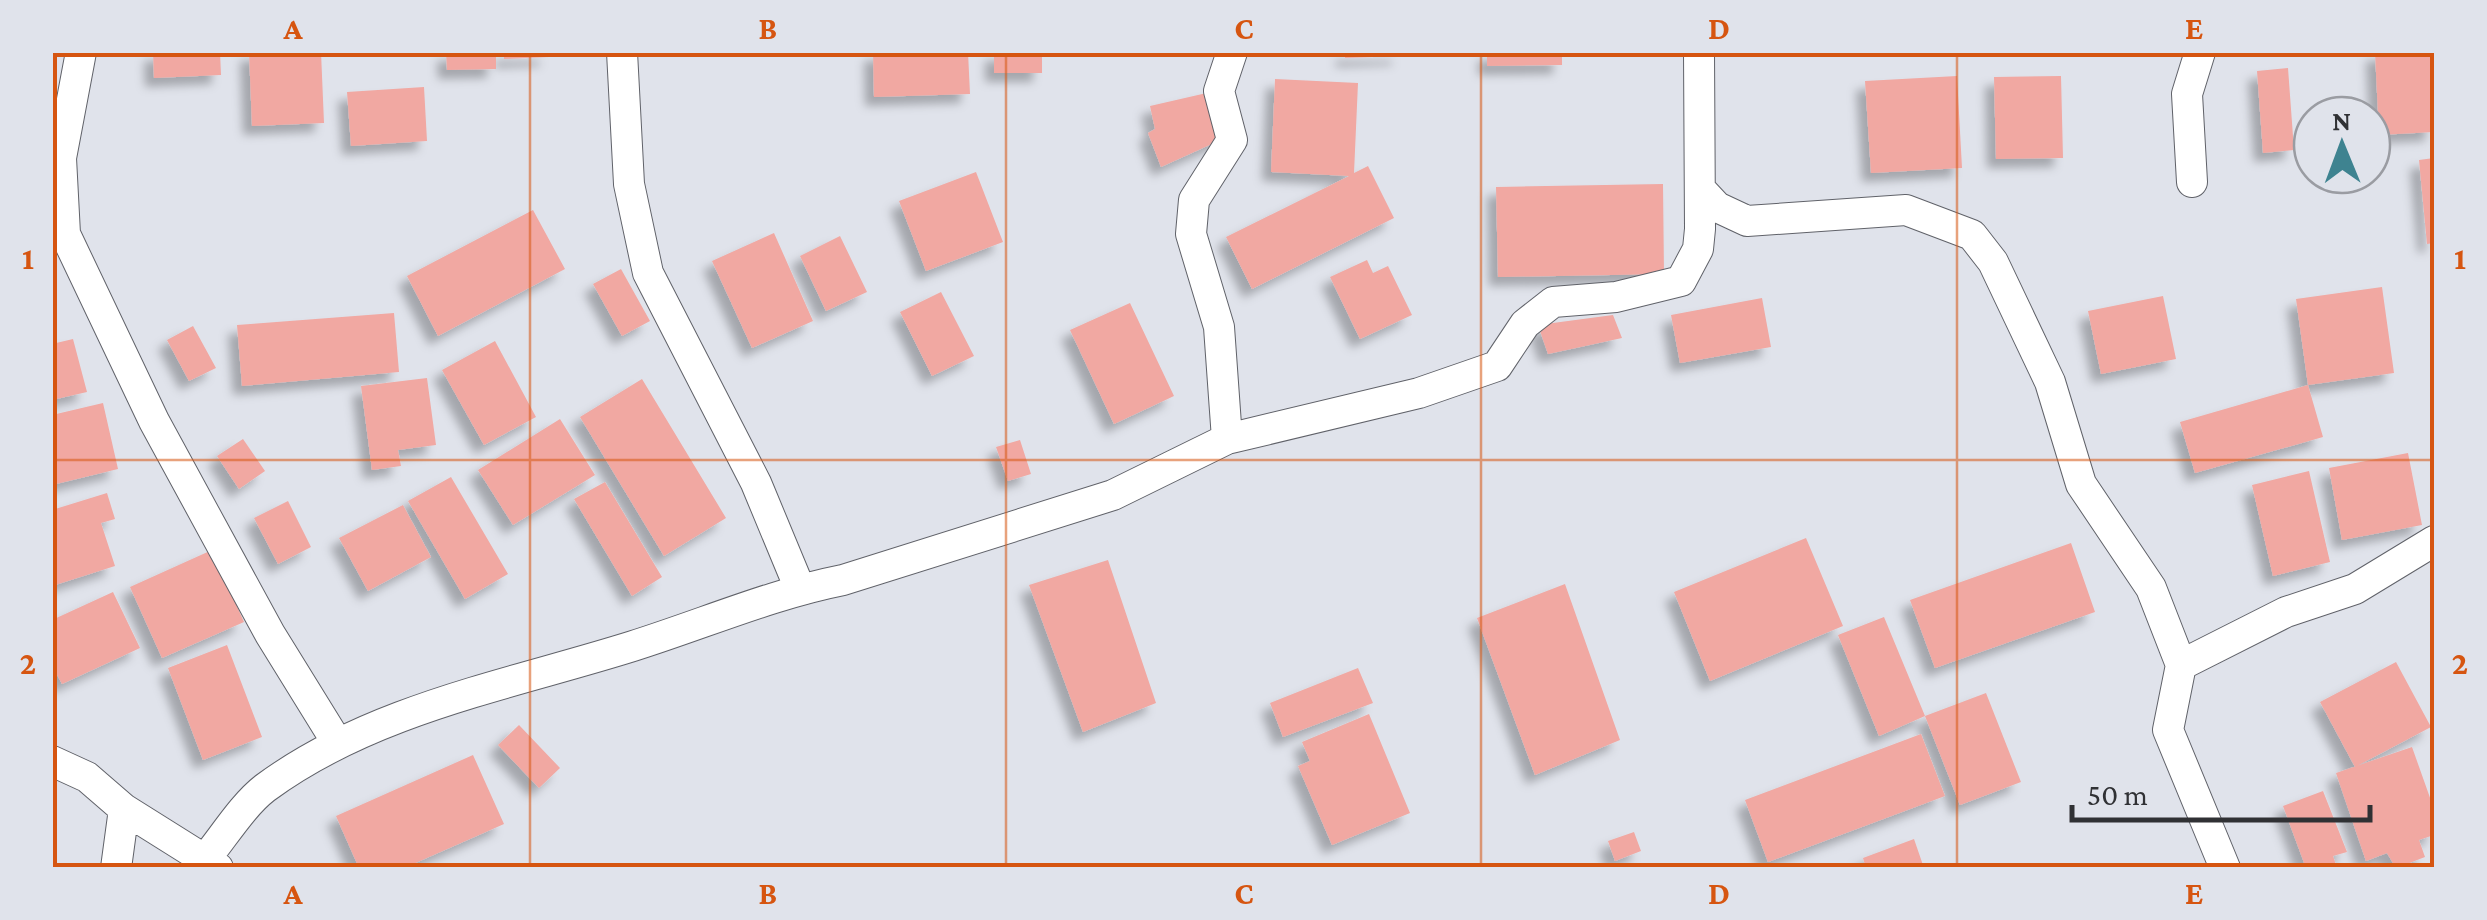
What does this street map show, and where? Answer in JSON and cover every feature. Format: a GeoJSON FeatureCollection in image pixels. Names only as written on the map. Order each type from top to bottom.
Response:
{"type":"FeatureCollection","features":[{"type":"Feature","properties":{"kind":"street"},"geometry":{"type":"LineString","coordinates":[[81,52],[61,158],[65,234],[154,422],[270,634],[338,744]]}},
{"type":"Feature","properties":{"kind":"street"},"geometry":{"type":"LineString","coordinates":[[622,52],[629,184],[648,273],[756,483],[800,589]]}},
{"type":"Feature","properties":{"kind":"street"},"geometry":{"type":"LineString","coordinates":[[1226,440],[1219,326],[1192,234],[1194,200],[1232,140],[1219,91],[1232,52]]}},
{"type":"Feature","properties":{"kind":"street"},"geometry":{"type":"LineString","coordinates":[[52,761],[88,777],[124,809],[212,863],[262,790],[338,744],[426,706],[711,622],[800,589],[844,580],[1113,495],[1226,440],[1419,393],[1496,366],[1526,324],[1553,302],[1616,297],[1681,281],[1698,249],[1700,229],[1699,52]]}},
{"type":"Feature","properties":{"kind":"street"},"geometry":{"type":"LineString","coordinates":[[2192,182],[2187,94],[2200,52]]}},
{"type":"Feature","properties":{"kind":"street"},"geometry":{"type":"LineString","coordinates":[[1702,191],[1733,218],[1747,221],[1906,210],[1972,235],[2006,284],[2050,382],[2081,484],[2152,588],[2181,665],[2168,730],[2225,868]]}},
{"type":"Feature","properties":{"kind":"street"},"geometry":{"type":"LineString","coordinates":[[1700,229],[1733,218]]}},
{"type":"Feature","properties":{"kind":"street"},"geometry":{"type":"LineString","coordinates":[[2181,665],[2286,612],[2355,589],[2434,541]]}},
{"type":"Feature","properties":{"kind":"street"},"geometry":{"type":"LineString","coordinates":[[116,868],[124,809]]}},
{"type":"Feature","properties":{"kind":"building"},"geometry":{"type":"Polygon","coordinates":[[[153,52],[220,52],[221,75],[154,78],[153,52]]]}},
{"type":"Feature","properties":{"kind":"building"},"geometry":{"type":"Polygon","coordinates":[[[249,52],[321,52],[324,123],[252,126],[249,52]]]}},
{"type":"Feature","properties":{"kind":"building"},"geometry":{"type":"Polygon","coordinates":[[[446,52],[496,52],[496,69],[447,70],[446,52]]]}},
{"type":"Feature","properties":{"kind":"building"},"geometry":{"type":"Polygon","coordinates":[[[504,52],[548,52],[549,57],[504,59],[504,52]]]}},
{"type":"Feature","properties":{"kind":"building"},"geometry":{"type":"Polygon","coordinates":[[[873,52],[968,52],[970,94],[874,97],[873,52]]]}},
{"type":"Feature","properties":{"kind":"building"},"geometry":{"type":"Polygon","coordinates":[[[994,52],[1042,52],[1042,73],[994,73],[994,52]]]}},
{"type":"Feature","properties":{"kind":"building"},"geometry":{"type":"Polygon","coordinates":[[[1344,52],[1401,52],[1401,56],[1345,58],[1344,52]]]}},
{"type":"Feature","properties":{"kind":"building"},"geometry":{"type":"Polygon","coordinates":[[[1487,52],[1562,52],[1562,65],[1487,66],[1487,52]]]}},
{"type":"Feature","properties":{"kind":"building"},"geometry":{"type":"Polygon","coordinates":[[[2375,52],[2434,52],[2434,132],[2392,134],[2392,95],[2377,95],[2375,52]]]}},
{"type":"Feature","properties":{"kind":"building"},"geometry":{"type":"Polygon","coordinates":[[[2288,68],[2292,150],[2263,153],[2257,71],[2288,68]]]}},
{"type":"Feature","properties":{"kind":"building"},"geometry":{"type":"Polygon","coordinates":[[[1957,76],[1962,168],[1871,173],[1865,81],[1957,76]]]}},
{"type":"Feature","properties":{"kind":"building"},"geometry":{"type":"Polygon","coordinates":[[[2061,76],[2063,158],[1996,159],[1994,77],[2061,76]]]}},
{"type":"Feature","properties":{"kind":"building"},"geometry":{"type":"Polygon","coordinates":[[[1275,79],[1358,83],[1354,173],[1368,166],[1394,218],[1252,289],[1226,237],[1349,176],[1271,172],[1275,79]]]}},
{"type":"Feature","properties":{"kind":"building"},"geometry":{"type":"Polygon","coordinates":[[[424,87],[427,141],[351,146],[347,92],[424,87]]]}},
{"type":"Feature","properties":{"kind":"building"},"geometry":{"type":"Polygon","coordinates":[[[1211,92],[1225,138],[1161,167],[1148,133],[1155,129],[1150,106],[1211,92]]]}},
{"type":"Feature","properties":{"kind":"building"},"geometry":{"type":"Polygon","coordinates":[[[2434,158],[2434,243],[2427,244],[2419,160],[2434,158]]]}},
{"type":"Feature","properties":{"kind":"building"},"geometry":{"type":"Polygon","coordinates":[[[976,172],[1003,242],[926,271],[899,201],[976,172]]]}},
{"type":"Feature","properties":{"kind":"building"},"geometry":{"type":"Polygon","coordinates":[[[1663,184],[1664,274],[1498,277],[1496,187],[1663,184]]]}},
{"type":"Feature","properties":{"kind":"building"},"geometry":{"type":"Polygon","coordinates":[[[533,210],[565,269],[438,336],[407,276],[533,210]]]}},
{"type":"Feature","properties":{"kind":"building"},"geometry":{"type":"Polygon","coordinates":[[[774,233],[813,321],[752,348],[712,261],[774,233]]]}},
{"type":"Feature","properties":{"kind":"building"},"geometry":{"type":"Polygon","coordinates":[[[840,236],[867,292],[826,311],[800,256],[840,236]]]}},
{"type":"Feature","properties":{"kind":"building"},"geometry":{"type":"Polygon","coordinates":[[[1367,260],[1373,273],[1388,266],[1412,315],[1360,339],[1330,277],[1367,260]]]}},
{"type":"Feature","properties":{"kind":"building"},"geometry":{"type":"Polygon","coordinates":[[[621,269],[650,321],[622,336],[593,284],[621,269]]]}},
{"type":"Feature","properties":{"kind":"building"},"geometry":{"type":"Polygon","coordinates":[[[2382,287],[2394,373],[2308,385],[2296,299],[2382,287]]]}},
{"type":"Feature","properties":{"kind":"building"},"geometry":{"type":"Polygon","coordinates":[[[941,292],[974,356],[932,376],[900,312],[941,292]]]}},
{"type":"Feature","properties":{"kind":"building"},"geometry":{"type":"Polygon","coordinates":[[[2163,296],[2176,359],[2101,374],[2088,311],[2163,296]]]}},
{"type":"Feature","properties":{"kind":"building"},"geometry":{"type":"Polygon","coordinates":[[[1762,298],[1771,347],[1680,363],[1671,315],[1762,298]]]}},
{"type":"Feature","properties":{"kind":"building"},"geometry":{"type":"Polygon","coordinates":[[[1130,303],[1174,396],[1114,424],[1070,330],[1130,303]]]}},
{"type":"Feature","properties":{"kind":"building"},"geometry":{"type":"Polygon","coordinates":[[[394,313],[399,372],[242,386],[237,325],[394,313]]]}},
{"type":"Feature","properties":{"kind":"building"},"geometry":{"type":"Polygon","coordinates":[[[1613,315],[1622,338],[1548,354],[1538,325],[1613,315]]]}},
{"type":"Feature","properties":{"kind":"building"},"geometry":{"type":"Polygon","coordinates":[[[193,326],[216,368],[189,381],[167,340],[193,326]]]}},
{"type":"Feature","properties":{"kind":"building"},"geometry":{"type":"Polygon","coordinates":[[[73,339],[87,392],[52,400],[52,344],[73,339]]]}},
{"type":"Feature","properties":{"kind":"building"},"geometry":{"type":"Polygon","coordinates":[[[495,341],[536,417],[484,445],[442,370],[495,341]]]}},
{"type":"Feature","properties":{"kind":"building"},"geometry":{"type":"Polygon","coordinates":[[[427,378],[436,445],[398,450],[401,466],[372,470],[361,386],[427,378]]]}},
{"type":"Feature","properties":{"kind":"building"},"geometry":{"type":"Polygon","coordinates":[[[642,379],[726,518],[664,556],[580,417],[642,379]]]}},
{"type":"Feature","properties":{"kind":"building"},"geometry":{"type":"Polygon","coordinates":[[[2308,385],[2323,437],[2195,473],[2180,422],[2308,385]]]}},
{"type":"Feature","properties":{"kind":"building"},"geometry":{"type":"Polygon","coordinates":[[[103,403],[118,469],[52,485],[52,415],[103,403]]]}},
{"type":"Feature","properties":{"kind":"building"},"geometry":{"type":"Polygon","coordinates":[[[560,419],[595,475],[513,525],[478,470],[560,419]]]}},
{"type":"Feature","properties":{"kind":"building"},"geometry":{"type":"Polygon","coordinates":[[[243,439],[265,471],[239,489],[217,456],[243,439]]]}},
{"type":"Feature","properties":{"kind":"building"},"geometry":{"type":"Polygon","coordinates":[[[1020,440],[1031,474],[1008,481],[996,447],[1020,440]]]}},
{"type":"Feature","properties":{"kind":"building"},"geometry":{"type":"Polygon","coordinates":[[[2408,453],[2422,525],[2342,540],[2329,468],[2408,453]]]}},
{"type":"Feature","properties":{"kind":"building"},"geometry":{"type":"Polygon","coordinates":[[[2309,471],[2330,562],[2273,576],[2252,485],[2309,471]]]}},
{"type":"Feature","properties":{"kind":"building"},"geometry":{"type":"Polygon","coordinates":[[[451,477],[508,574],[465,599],[408,501],[451,477]]]}},
{"type":"Feature","properties":{"kind":"building"},"geometry":{"type":"Polygon","coordinates":[[[605,482],[662,577],[632,596],[574,499],[605,482]]]}},
{"type":"Feature","properties":{"kind":"building"},"geometry":{"type":"Polygon","coordinates":[[[107,493],[115,519],[101,523],[115,566],[52,586],[52,510],[107,493]]]}},
{"type":"Feature","properties":{"kind":"building"},"geometry":{"type":"Polygon","coordinates":[[[288,501],[311,547],[278,564],[254,518],[288,501]]]}},
{"type":"Feature","properties":{"kind":"building"},"geometry":{"type":"Polygon","coordinates":[[[403,505],[431,557],[368,591],[339,538],[403,505]]]}},
{"type":"Feature","properties":{"kind":"building"},"geometry":{"type":"Polygon","coordinates":[[[1806,538],[1843,626],[1710,681],[1674,592],[1806,538]]]}},
{"type":"Feature","properties":{"kind":"building"},"geometry":{"type":"Polygon","coordinates":[[[2071,543],[2095,612],[1935,668],[1910,600],[2071,543]]]}},
{"type":"Feature","properties":{"kind":"building"},"geometry":{"type":"Polygon","coordinates":[[[212,550],[244,622],[162,658],[130,587],[212,550]]]}},
{"type":"Feature","properties":{"kind":"building"},"geometry":{"type":"Polygon","coordinates":[[[1108,560],[1156,703],[1083,732],[1029,585],[1108,560]]]}},
{"type":"Feature","properties":{"kind":"building"},"geometry":{"type":"Polygon","coordinates":[[[1565,584],[1620,740],[1535,775],[1477,618],[1565,584]]]}},
{"type":"Feature","properties":{"kind":"building"},"geometry":{"type":"Polygon","coordinates":[[[113,592],[140,648],[62,684],[52,665],[52,620],[113,592]]]}},
{"type":"Feature","properties":{"kind":"building"},"geometry":{"type":"Polygon","coordinates":[[[1884,617],[1925,716],[1879,736],[1838,635],[1884,617]]]}},
{"type":"Feature","properties":{"kind":"building"},"geometry":{"type":"Polygon","coordinates":[[[227,645],[262,737],[203,760],[168,668],[227,645]]]}},
{"type":"Feature","properties":{"kind":"building"},"geometry":{"type":"Polygon","coordinates":[[[2396,662],[2431,727],[2355,767],[2320,702],[2396,662]]]}},
{"type":"Feature","properties":{"kind":"building"},"geometry":{"type":"Polygon","coordinates":[[[1358,668],[1373,703],[1283,737],[1270,703],[1358,668]]]}},
{"type":"Feature","properties":{"kind":"building"},"geometry":{"type":"Polygon","coordinates":[[[1986,693],[2021,782],[1960,805],[1925,716],[1986,693]]]}},
{"type":"Feature","properties":{"kind":"building"},"geometry":{"type":"Polygon","coordinates":[[[1369,714],[1410,813],[1332,845],[1298,766],[1310,761],[1302,742],[1369,714]]]}},
{"type":"Feature","properties":{"kind":"building"},"geometry":{"type":"Polygon","coordinates":[[[519,725],[560,768],[539,788],[498,745],[519,725]]]}},
{"type":"Feature","properties":{"kind":"building"},"geometry":{"type":"Polygon","coordinates":[[[1921,734],[1945,796],[1768,862],[1745,800],[1921,734]]]}},
{"type":"Feature","properties":{"kind":"building"},"geometry":{"type":"Polygon","coordinates":[[[2412,747],[2434,809],[2434,835],[2419,840],[2425,857],[2396,868],[2387,853],[2366,861],[2336,773],[2412,747]]]}},
{"type":"Feature","properties":{"kind":"building"},"geometry":{"type":"Polygon","coordinates":[[[473,755],[504,824],[404,868],[359,868],[336,816],[473,755]]]}},
{"type":"Feature","properties":{"kind":"building"},"geometry":{"type":"Polygon","coordinates":[[[2323,791],[2347,852],[2333,856],[2337,868],[2306,868],[2283,806],[2323,791]]]}},
{"type":"Feature","properties":{"kind":"building"},"geometry":{"type":"Polygon","coordinates":[[[1634,832],[1641,851],[1615,861],[1608,841],[1634,832]]]}},
{"type":"Feature","properties":{"kind":"building"},"geometry":{"type":"Polygon","coordinates":[[[1914,839],[1924,868],[1866,868],[1863,858],[1914,839]]]}}]}
